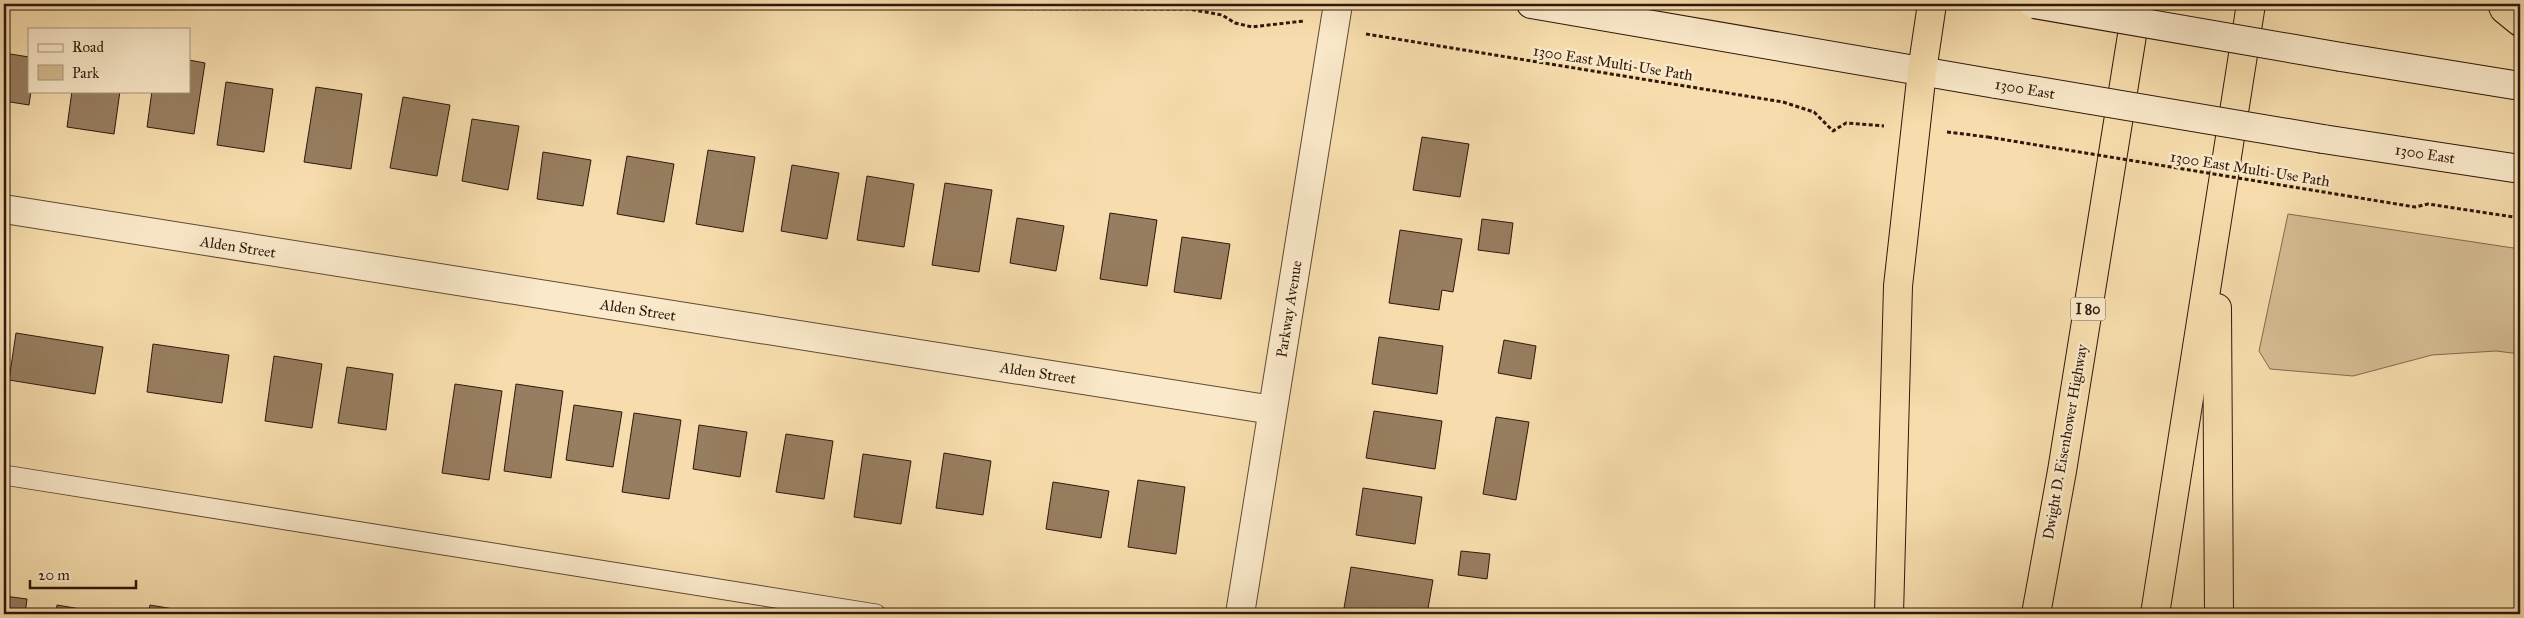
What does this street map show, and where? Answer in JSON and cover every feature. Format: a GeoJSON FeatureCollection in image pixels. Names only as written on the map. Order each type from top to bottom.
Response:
{"type":"FeatureCollection","features":[{"type":"Feature","properties":{"kind":"highway"},"geometry":{"type":"LineString","coordinates":[[1889,614],[1898,286],[1922,71],[1932,4]]}},
{"type":"Feature","properties":{"kind":"highway","name":"Dwight D. Eisenhower Highway"},"geometry":{"type":"LineString","coordinates":[[2036,614],[2063,461],[2137,4]]}},
{"type":"Feature","properties":{"kind":"highway"},"geometry":{"type":"LineString","coordinates":[[2155,614],[2251,4]]}},
{"type":"Feature","properties":{"kind":"highway"},"geometry":{"type":"LineString","coordinates":[[2502,4],[2504,9],[2520,22]]}},
{"type":"Feature","properties":{"kind":"highway"},"geometry":{"type":"LineString","coordinates":[[2217,226],[2219,614]]}},
{"type":"Feature","properties":{"kind":"street","name":"Parkway Avenue"},"geometry":{"type":"LineString","coordinates":[[1240,614],[1338,4]]}},
{"type":"Feature","properties":{"kind":"street","name":"1300 East"},"geometry":{"type":"LineString","coordinates":[[1531,4],[1678,27],[1996,84],[2520,169]]}},
{"type":"Feature","properties":{"kind":"street"},"geometry":{"type":"LineString","coordinates":[[2034,4],[2520,86]]}},
{"type":"Feature","properties":{"kind":"street","name":"Alden Street"},"geometry":{"type":"LineString","coordinates":[[4,210],[1272,410]]}},
{"type":"Feature","properties":{"kind":"lane"},"geometry":{"type":"LineString","coordinates":[[4,475],[876,614]]}},
{"type":"Feature","properties":{"kind":"path"},"geometry":{"type":"LineString","coordinates":[[633,4],[733,8],[1189,9],[1222,15],[1235,23],[1252,27],[1266,27],[1301,20]]}},
{"type":"Feature","properties":{"kind":"path","name":"1300 East Multi-Use Path"},"geometry":{"type":"LineString","coordinates":[[1366,34],[1783,102],[1814,112],[1834,131],[1846,123]]}},
{"type":"Feature","properties":{"kind":"path","name":"1300 East Multi-Use Path"},"geometry":{"type":"LineString","coordinates":[[1977,135],[2415,207],[2428,204],[2520,218]]}},
{"type":"Feature","properties":{"kind":"green space"},"geometry":{"type":"Polygon","coordinates":[[[2288,214],[2520,249],[2520,354],[2496,351],[2432,355],[2353,376],[2270,369],[2259,351],[2288,214]]]}},
{"type":"Feature","properties":{"kind":"building"},"geometry":{"type":"Polygon","coordinates":[[[4,53],[28,57],[28,92],[31,92],[29,105],[4,101],[4,53]]]}},
{"type":"Feature","properties":{"kind":"building"},"geometry":{"type":"Polygon","coordinates":[[[190,60],[205,63],[194,134],[147,127],[152,92],[190,92],[190,60]]]}},
{"type":"Feature","properties":{"kind":"building"},"geometry":{"type":"Polygon","coordinates":[[[226,82],[273,89],[264,152],[217,145],[226,82]]]}},
{"type":"Feature","properties":{"kind":"building"},"geometry":{"type":"Polygon","coordinates":[[[316,87],[362,94],[351,169],[304,162],[316,87]]]}},
{"type":"Feature","properties":{"kind":"building"},"geometry":{"type":"Polygon","coordinates":[[[72,92],[120,92],[114,134],[67,127],[72,92]]]}},
{"type":"Feature","properties":{"kind":"building"},"geometry":{"type":"Polygon","coordinates":[[[403,97],[450,105],[437,176],[390,168],[403,97]]]}},
{"type":"Feature","properties":{"kind":"building"},"geometry":{"type":"Polygon","coordinates":[[[472,119],[519,126],[508,190],[462,181],[472,119]]]}},
{"type":"Feature","properties":{"kind":"building"},"geometry":{"type":"Polygon","coordinates":[[[1422,137],[1469,144],[1460,197],[1413,190],[1422,137]]]}},
{"type":"Feature","properties":{"kind":"building"},"geometry":{"type":"Polygon","coordinates":[[[708,150],[755,157],[743,232],[696,224],[708,150]]]}},
{"type":"Feature","properties":{"kind":"building"},"geometry":{"type":"Polygon","coordinates":[[[543,152],[591,160],[583,206],[537,199],[543,152]]]}},
{"type":"Feature","properties":{"kind":"building"},"geometry":{"type":"Polygon","coordinates":[[[627,156],[674,164],[664,222],[617,214],[627,156]]]}},
{"type":"Feature","properties":{"kind":"building"},"geometry":{"type":"Polygon","coordinates":[[[792,165],[839,173],[827,239],[781,231],[792,165]]]}},
{"type":"Feature","properties":{"kind":"building"},"geometry":{"type":"Polygon","coordinates":[[[867,176],[914,184],[904,247],[857,240],[867,176]]]}},
{"type":"Feature","properties":{"kind":"building"},"geometry":{"type":"Polygon","coordinates":[[[945,183],[992,190],[979,272],[932,265],[945,183]]]}},
{"type":"Feature","properties":{"kind":"building"},"geometry":{"type":"Polygon","coordinates":[[[1110,213],[1157,220],[1147,286],[1100,279],[1110,213]]]}},
{"type":"Feature","properties":{"kind":"building"},"geometry":{"type":"Polygon","coordinates":[[[1017,218],[1064,226],[1056,271],[1010,263],[1017,218]]]}},
{"type":"Feature","properties":{"kind":"building"},"geometry":{"type":"Polygon","coordinates":[[[1482,219],[1513,223],[1509,254],[1478,250],[1482,219]]]}},
{"type":"Feature","properties":{"kind":"building"},"geometry":{"type":"Polygon","coordinates":[[[1400,230],[1462,239],[1453,292],[1442,290],[1439,310],[1389,303],[1400,230]]]}},
{"type":"Feature","properties":{"kind":"building"},"geometry":{"type":"Polygon","coordinates":[[[1182,237],[1230,244],[1221,299],[1174,292],[1182,237]]]}},
{"type":"Feature","properties":{"kind":"building"},"geometry":{"type":"Polygon","coordinates":[[[16,333],[103,347],[95,394],[9,380],[16,333]]]}},
{"type":"Feature","properties":{"kind":"building"},"geometry":{"type":"Polygon","coordinates":[[[1379,337],[1443,346],[1437,394],[1372,384],[1379,337]]]}},
{"type":"Feature","properties":{"kind":"building"},"geometry":{"type":"Polygon","coordinates":[[[1504,340],[1536,346],[1531,379],[1498,373],[1504,340]]]}},
{"type":"Feature","properties":{"kind":"building"},"geometry":{"type":"Polygon","coordinates":[[[153,344],[229,355],[222,403],[147,392],[153,344]]]}},
{"type":"Feature","properties":{"kind":"building"},"geometry":{"type":"Polygon","coordinates":[[[274,356],[322,364],[312,428],[265,421],[274,356]]]}},
{"type":"Feature","properties":{"kind":"building"},"geometry":{"type":"Polygon","coordinates":[[[347,367],[393,374],[386,430],[338,423],[347,367]]]}},
{"type":"Feature","properties":{"kind":"building"},"geometry":{"type":"Polygon","coordinates":[[[455,384],[502,391],[489,480],[442,473],[455,384]]]}},
{"type":"Feature","properties":{"kind":"building"},"geometry":{"type":"Polygon","coordinates":[[[516,384],[563,391],[551,478],[504,471],[516,384]]]}},
{"type":"Feature","properties":{"kind":"building"},"geometry":{"type":"Polygon","coordinates":[[[574,405],[622,412],[613,467],[566,460],[574,405]]]}},
{"type":"Feature","properties":{"kind":"building"},"geometry":{"type":"Polygon","coordinates":[[[1374,411],[1442,421],[1435,469],[1366,458],[1374,411]]]}},
{"type":"Feature","properties":{"kind":"building"},"geometry":{"type":"Polygon","coordinates":[[[634,413],[681,420],[669,499],[622,492],[634,413]]]}},
{"type":"Feature","properties":{"kind":"building"},"geometry":{"type":"Polygon","coordinates":[[[1496,417],[1529,422],[1516,500],[1483,494],[1496,417]]]}},
{"type":"Feature","properties":{"kind":"building"},"geometry":{"type":"Polygon","coordinates":[[[699,425],[747,432],[740,477],[693,469],[699,425]]]}},
{"type":"Feature","properties":{"kind":"building"},"geometry":{"type":"Polygon","coordinates":[[[786,434],[833,441],[824,499],[776,492],[786,434]]]}},
{"type":"Feature","properties":{"kind":"building"},"geometry":{"type":"Polygon","coordinates":[[[944,453],[991,461],[983,515],[936,508],[944,453]]]}},
{"type":"Feature","properties":{"kind":"building"},"geometry":{"type":"Polygon","coordinates":[[[863,454],[911,461],[901,524],[854,517],[863,454]]]}},
{"type":"Feature","properties":{"kind":"building"},"geometry":{"type":"Polygon","coordinates":[[[1138,480],[1185,487],[1176,554],[1128,547],[1138,480]]]}},
{"type":"Feature","properties":{"kind":"building"},"geometry":{"type":"Polygon","coordinates":[[[1053,482],[1109,491],[1101,538],[1046,529],[1053,482]]]}},
{"type":"Feature","properties":{"kind":"building"},"geometry":{"type":"Polygon","coordinates":[[[1363,488],[1422,497],[1415,544],[1356,535],[1363,488]]]}},
{"type":"Feature","properties":{"kind":"building"},"geometry":{"type":"Polygon","coordinates":[[[1461,551],[1490,554],[1487,579],[1458,575],[1461,551]]]}},
{"type":"Feature","properties":{"kind":"building"},"geometry":{"type":"Polygon","coordinates":[[[1351,567],[1433,580],[1427,614],[1343,614],[1351,567]]]}},
{"type":"Feature","properties":{"kind":"building"},"geometry":{"type":"Polygon","coordinates":[[[4,596],[27,599],[25,614],[4,614],[4,596]]]}},
{"type":"Feature","properties":{"kind":"building"},"geometry":{"type":"Polygon","coordinates":[[[57,605],[104,613],[104,614],[56,614],[57,605]]]}},
{"type":"Feature","properties":{"kind":"building"},"geometry":{"type":"Polygon","coordinates":[[[150,605],[197,613],[197,614],[148,614],[150,605]]]}}]}
